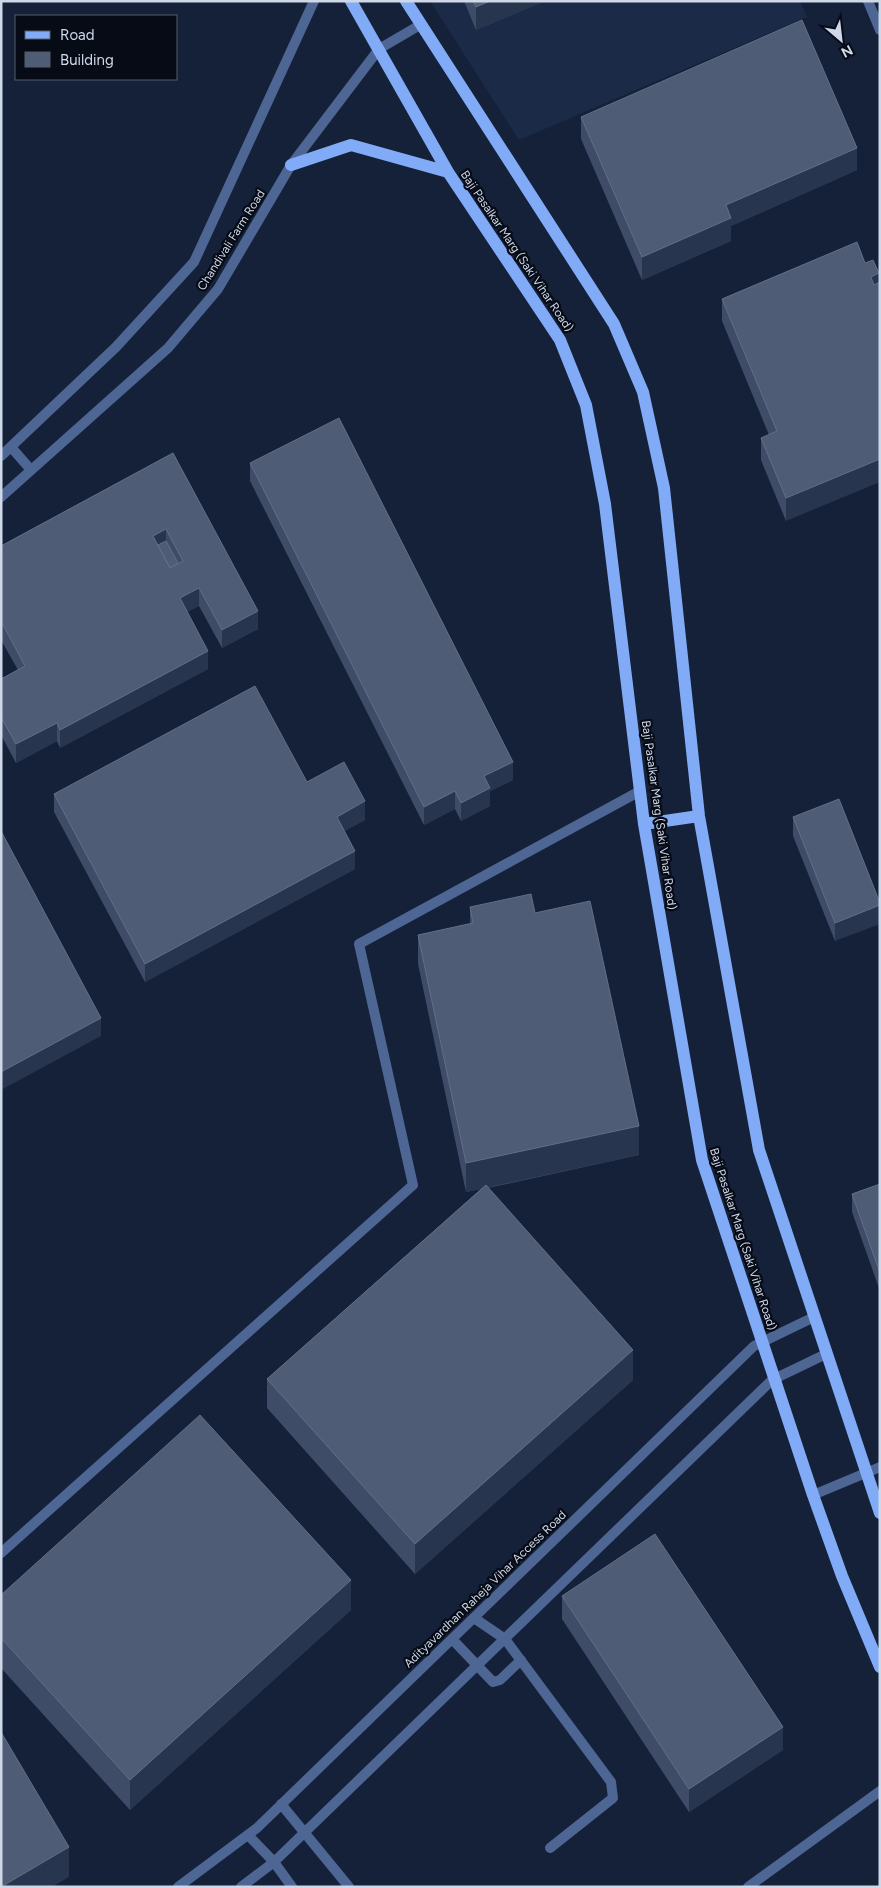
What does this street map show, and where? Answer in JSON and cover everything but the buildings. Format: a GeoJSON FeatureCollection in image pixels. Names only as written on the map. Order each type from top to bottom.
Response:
{"type":"FeatureCollection","features":[{"type":"Feature","properties":{"kind":"main road","name":"Baji Pasalkar Marg (Saki Vihar Road)"},"geometry":{"type":"LineString","coordinates":[[351,1],[448,172],[560,340],[586,405],[605,504],[644,824],[702,1160],[813,1494],[842,1576],[880,1667]]}},
{"type":"Feature","properties":{"kind":"main road"},"geometry":{"type":"LineString","coordinates":[[406,1],[614,324],[643,392],[664,488],[699,816],[759,1150],[864,1472],[880,1513]]}},
{"type":"Feature","properties":{"kind":"main road"},"geometry":{"type":"LineString","coordinates":[[291,165],[351,145],[448,172]]}},
{"type":"Feature","properties":{"kind":"main road"},"geometry":{"type":"LineString","coordinates":[[644,824],[699,816]]}},
{"type":"Feature","properties":{"kind":"street"},"geometry":{"type":"LineString","coordinates":[[1,456],[116,347],[194,262],[314,1]]}},
{"type":"Feature","properties":{"kind":"street"},"geometry":{"type":"LineString","coordinates":[[868,1],[880,30]]}},
{"type":"Feature","properties":{"kind":"street","name":"Chandivali Farm Road"},"geometry":{"type":"LineString","coordinates":[[1,497],[168,348],[218,289],[291,165],[379,49],[420,25]]}},
{"type":"Feature","properties":{"kind":"street"},"geometry":{"type":"LineString","coordinates":[[11,447],[31,470]]}},
{"type":"Feature","properties":{"kind":"street"},"geometry":{"type":"LineString","coordinates":[[1,1553],[412,1185],[359,944],[640,791]]}},
{"type":"Feature","properties":{"kind":"street","name":"Adityavardhan Raheja Vihar Access Road"},"geometry":{"type":"LineString","coordinates":[[178,1887],[248,1834],[281,1804],[754,1346],[814,1318]]}},
{"type":"Feature","properties":{"kind":"street"},"geometry":{"type":"LineString","coordinates":[[241,1887],[274,1862],[774,1379],[826,1354]]}},
{"type":"Feature","properties":{"kind":"street"},"geometry":{"type":"LineString","coordinates":[[813,1494],[880,1466]]}},
{"type":"Feature","properties":{"kind":"street"},"geometry":{"type":"LineString","coordinates":[[474,1618],[505,1639],[611,1782],[613,1798],[550,1848]]}},
{"type":"Feature","properties":{"kind":"street"},"geometry":{"type":"LineString","coordinates":[[452,1639],[493,1682],[500,1680],[521,1660]]}},
{"type":"Feature","properties":{"kind":"street"},"geometry":{"type":"LineString","coordinates":[[748,1887],[880,1791]]}},
{"type":"Feature","properties":{"kind":"street"},"geometry":{"type":"LineString","coordinates":[[281,1804],[349,1887]]}},
{"type":"Feature","properties":{"kind":"street"},"geometry":{"type":"LineString","coordinates":[[248,1834],[274,1862],[292,1887]]}},
{"type":"Feature","properties":{"kind":"shaded area"},"geometry":{"type":"Polygon","coordinates":[[[430,1],[800,1],[807,17],[519,140],[430,1]]]}}]}
